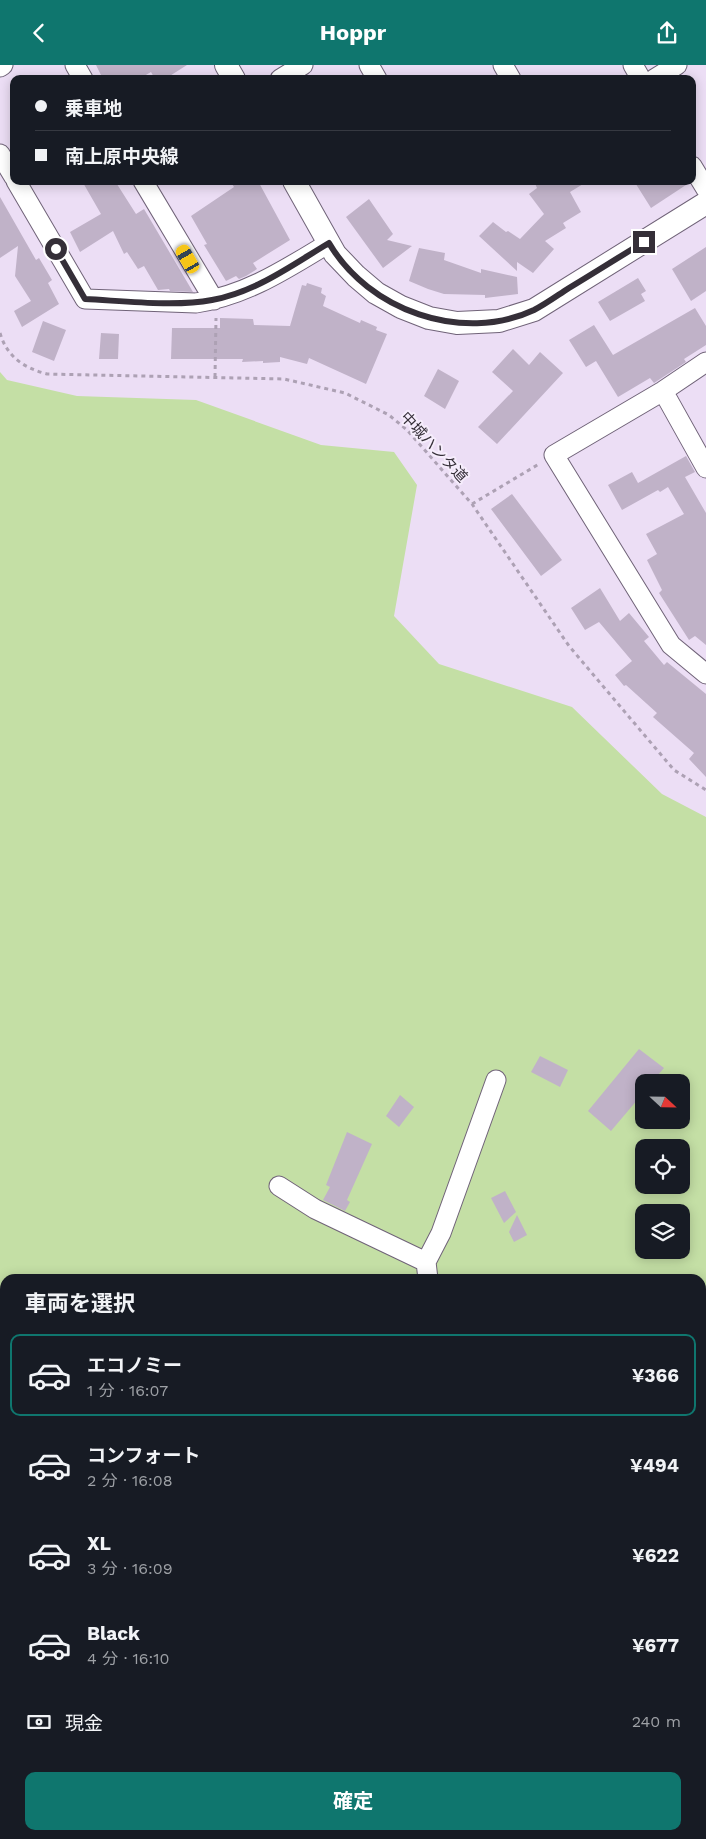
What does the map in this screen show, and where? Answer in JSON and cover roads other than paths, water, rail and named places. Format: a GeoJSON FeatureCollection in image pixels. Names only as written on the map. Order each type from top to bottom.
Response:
{"type":"FeatureCollection","features":[{"type":"Feature","properties":{"kind":"street"},"geometry":{"type":"LineString","coordinates":[[287,75],[303,65]]}},
{"type":"Feature","properties":{"kind":"street"},"geometry":{"type":"LineString","coordinates":[[661,75],[677,65]]}},
{"type":"Feature","properties":{"kind":"street"},"geometry":{"type":"LineString","coordinates":[[0,154],[10,170]]}},
{"type":"Feature","properties":{"kind":"street"},"geometry":{"type":"LineString","coordinates":[[696,173],[706,189]]}},
{"type":"Feature","properties":{"kind":"street"},"geometry":{"type":"LineString","coordinates":[[18,185],[85,299],[196,303],[214,300],[272,278],[329,243]]}},
{"type":"Feature","properties":{"kind":"street"},"geometry":{"type":"LineString","coordinates":[[145,185],[214,300]]}},
{"type":"Feature","properties":{"kind":"street"},"geometry":{"type":"LineString","coordinates":[[296,185],[336,254],[356,276],[376,293],[401,307],[443,321],[499,321],[534,309],[706,203]]}},
{"type":"Feature","properties":{"kind":"street"},"geometry":{"type":"LineString","coordinates":[[706,362],[663,391],[554,455],[672,645],[706,674]]}},
{"type":"Feature","properties":{"kind":"street"},"geometry":{"type":"LineString","coordinates":[[663,391],[706,468]]}},
{"type":"Feature","properties":{"kind":"street"},"geometry":{"type":"LineString","coordinates":[[279,1186],[315,1209],[427,1270],[496,1080]]}}]}
